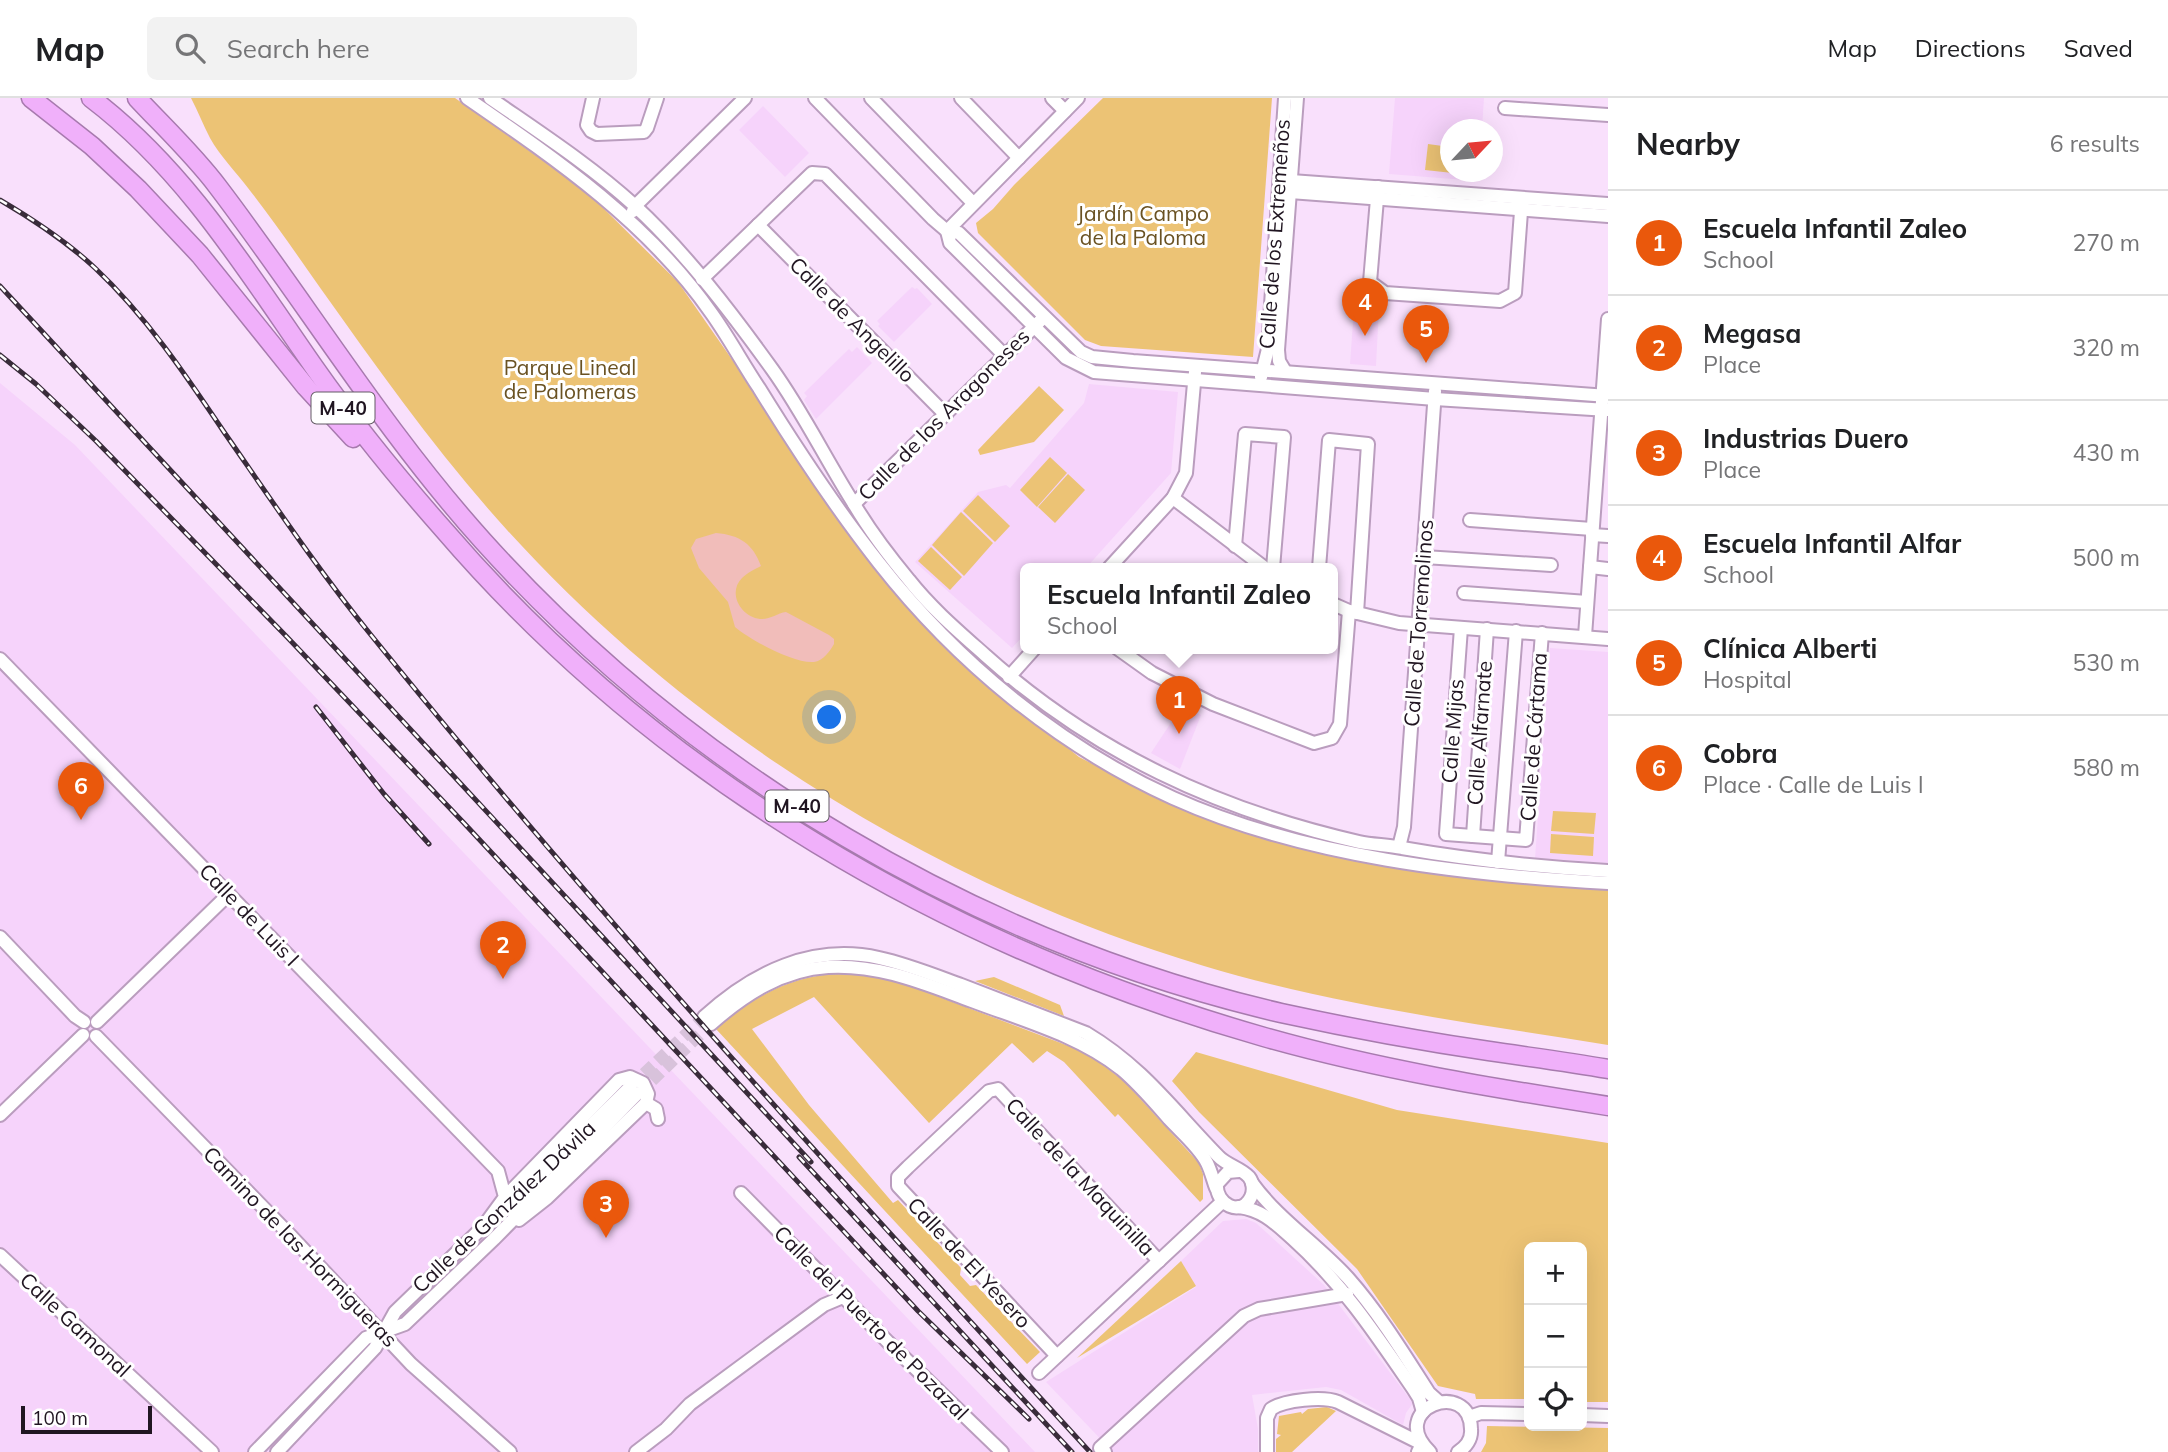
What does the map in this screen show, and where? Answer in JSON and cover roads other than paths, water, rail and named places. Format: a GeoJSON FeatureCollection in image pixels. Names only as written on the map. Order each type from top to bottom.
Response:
{"type":"FeatureCollection","features":[{"type":"Feature","properties":{"kind":"highway"},"geometry":{"type":"LineString","coordinates":[[31,98],[92,146],[138,190],[200,256],[306,387],[395,487],[428,512]]}},
{"type":"Feature","properties":{"kind":"highway","name":"M-40"},"geometry":{"type":"LineString","coordinates":[[91,98],[115,116],[173,172],[223,235],[357,427],[477,568],[525,617],[627,710],[758,808],[857,869],[969,927],[1058,965],[1224,1025],[1345,1057],[1440,1077],[1608,1106]]}},
{"type":"Feature","properties":{"kind":"highway","name":"M-40"},"geometry":{"type":"LineString","coordinates":[[137,98],[214,182],[380,415],[483,540],[529,590],[600,657],[695,735],[753,778],[859,845],[960,898],[1033,931],[1163,980],[1232,1000],[1347,1027],[1608,1069]]}},
{"type":"Feature","properties":{"kind":"street"},"geometry":{"type":"LineString","coordinates":[[467,98],[610,202],[683,278],[712,313],[820,484],[877,561],[928,621],[1017,702],[1063,736],[1173,798],[1242,824],[1310,844],[1412,863],[1521,878],[1608,883]]}},
{"type":"Feature","properties":{"kind":"street"},"geometry":{"type":"LineString","coordinates":[[490,98],[583,163],[635,206],[702,279],[774,371],[854,505],[936,612],[1009,677],[1071,724],[1124,756],[1179,783],[1245,810],[1308,829],[1363,843],[1454,857],[1608,872]]}},
{"type":"Feature","properties":{"kind":"street"},"geometry":{"type":"LineString","coordinates":[[593,98],[587,125],[597,134],[644,132],[648,128],[657,98]]}},
{"type":"Feature","properties":{"kind":"street"},"geometry":{"type":"LineString","coordinates":[[633,225],[632,213],[635,206],[746,98]]}},
{"type":"Feature","properties":{"kind":"street"},"geometry":{"type":"LineString","coordinates":[[815,98],[947,231],[959,233],[969,242],[1039,322],[1066,358],[1094,372],[1435,399],[1605,403]]}},
{"type":"Feature","properties":{"kind":"street"},"geometry":{"type":"LineString","coordinates":[[871,98],[973,203]]}},
{"type":"Feature","properties":{"kind":"street"},"geometry":{"type":"LineString","coordinates":[[961,98],[1019,158]]}},
{"type":"Feature","properties":{"kind":"street"},"geometry":{"type":"LineString","coordinates":[[1052,98],[1065,111]]}},
{"type":"Feature","properties":{"kind":"street"},"geometry":{"type":"LineString","coordinates":[[947,231],[1078,98]]}},
{"type":"Feature","properties":{"kind":"street","name":"Calle de los Extremeños"},"geometry":{"type":"LineString","coordinates":[[1259,385],[1268,349],[1285,98]]}},
{"type":"Feature","properties":{"kind":"street","name":"Calle de los Extremeños"},"geometry":{"type":"LineString","coordinates":[[1279,386],[1285,371],[1279,361],[1278,350],[1297,98]]}},
{"type":"Feature","properties":{"kind":"street"},"geometry":{"type":"LineString","coordinates":[[1505,108],[1608,115]]}},
{"type":"Feature","properties":{"kind":"street"},"geometry":{"type":"LineString","coordinates":[[702,279],[812,173],[825,174],[1004,356]]}},
{"type":"Feature","properties":{"kind":"street"},"geometry":{"type":"LineString","coordinates":[[1290,187],[1521,204],[1608,216]]}},
{"type":"Feature","properties":{"kind":"street"},"geometry":{"type":"LineString","coordinates":[[1377,194],[1370,282],[1385,293],[1500,301],[1515,293],[1521,204]]}},
{"type":"Feature","properties":{"kind":"street"},"geometry":{"type":"LineString","coordinates":[[1521,204],[1608,204]]}},
{"type":"Feature","properties":{"kind":"street","name":"Calle de Angelillo"},"geometry":{"type":"LineString","coordinates":[[758,225],[946,415]]}},
{"type":"Feature","properties":{"kind":"street"},"geometry":{"type":"LineString","coordinates":[[1585,636],[1594,502],[1602,472],[1608,319]]}},
{"type":"Feature","properties":{"kind":"street"},"geometry":{"type":"LineString","coordinates":[[1039,322],[1081,352],[1092,356],[1434,383],[1605,403]]}},
{"type":"Feature","properties":{"kind":"street","name":"Calle de los Aragoneses"},"geometry":{"type":"LineString","coordinates":[[854,505],[1039,322]]}},
{"type":"Feature","properties":{"kind":"street"},"geometry":{"type":"LineString","coordinates":[[737,354],[772,394],[781,388],[774,371]]}},
{"type":"Feature","properties":{"kind":"street"},"geometry":{"type":"LineString","coordinates":[[1114,563],[1173,498],[1186,472],[1195,366]]}},
{"type":"Feature","properties":{"kind":"street","name":"Calle de Torremolinos"},"geometry":{"type":"LineString","coordinates":[[1399,847],[1404,827],[1434,383]]}},
{"type":"Feature","properties":{"kind":"street"},"geometry":{"type":"LineString","coordinates":[[785,429],[780,416],[783,412],[791,411],[810,438],[821,448]]}},
{"type":"Feature","properties":{"kind":"street"},"geometry":{"type":"LineString","coordinates":[[1234,546],[1245,434],[1284,437],[1273,563]]}},
{"type":"Feature","properties":{"kind":"street"},"geometry":{"type":"LineString","coordinates":[[1125,654],[1152,673],[1213,704],[1314,743],[1332,738],[1340,724],[1368,444],[1329,440],[1319,563]]}},
{"type":"Feature","properties":{"kind":"street"},"geometry":{"type":"LineString","coordinates":[[1173,498],[1258,563]]}},
{"type":"Feature","properties":{"kind":"street"},"geometry":{"type":"LineString","coordinates":[[1594,502],[1608,503]]}},
{"type":"Feature","properties":{"kind":"street"},"geometry":{"type":"LineString","coordinates":[[1470,520],[1592,532],[1608,536]]}},
{"type":"Feature","properties":{"kind":"street"},"geometry":{"type":"LineString","coordinates":[[1424,557],[1551,565]]}},
{"type":"Feature","properties":{"kind":"street"},"geometry":{"type":"LineString","coordinates":[[1590,567],[1608,569]]}},
{"type":"Feature","properties":{"kind":"street"},"geometry":{"type":"LineString","coordinates":[[1464,593],[1587,602]]}},
{"type":"Feature","properties":{"kind":"street"},"geometry":{"type":"LineString","coordinates":[[1338,606],[1398,623],[1607,639]]}},
{"type":"Feature","properties":{"kind":"street"},"geometry":{"type":"LineString","coordinates":[[928,621],[1001,680],[1009,677],[1030,654]]}},
{"type":"Feature","properties":{"kind":"street","name":"Calle Mijas"},"geometry":{"type":"LineString","coordinates":[[1461,628],[1446,834],[1473,836]]}},
{"type":"Feature","properties":{"kind":"street","name":"Calle Alfarnate"},"geometry":{"type":"LineString","coordinates":[[1473,836],[1487,629]]}},
{"type":"Feature","properties":{"kind":"street"},"geometry":{"type":"LineString","coordinates":[[1498,862],[1517,631]]}},
{"type":"Feature","properties":{"kind":"street","name":"Calle de Cártama"},"geometry":{"type":"LineString","coordinates":[[1500,838],[1526,840],[1542,633]]}},
{"type":"Feature","properties":{"kind":"street","name":"Calle de Luis I"},"geometry":{"type":"LineString","coordinates":[[0,659],[498,1171],[505,1197]]}},
{"type":"Feature","properties":{"kind":"street"},"geometry":{"type":"LineString","coordinates":[[1473,836],[1500,838]]}},
{"type":"Feature","properties":{"kind":"street"},"geometry":{"type":"LineString","coordinates":[[1349,851],[1373,850],[1390,854],[1399,847]]}},
{"type":"Feature","properties":{"kind":"street"},"geometry":{"type":"LineString","coordinates":[[0,1115],[229,894]]}},
{"type":"Feature","properties":{"kind":"street","name":"Camino de las Hormigueras"},"geometry":{"type":"LineString","coordinates":[[0,937],[411,1364],[510,1452]]}},
{"type":"Feature","properties":{"kind":"street"},"geometry":{"type":"LineString","coordinates":[[1423,1449],[1417,1429],[1423,1412],[1422,1405],[1347,1294],[1320,1265],[1263,1213],[1253,1208],[1227,1205],[1219,1196],[1204,1158],[1138,1085],[1100,1054],[1060,1035],[895,973],[849,966],[799,972],[770,982],[707,1021],[741,986],[759,976],[796,962],[825,956],[857,955],[904,964],[1086,1033],[1109,1047],[1151,1082],[1220,1159],[1249,1177],[1265,1199],[1349,1280],[1429,1394],[1439,1402]]}},
{"type":"Feature","properties":{"kind":"street","name":"Calle de González Dávila"},"geometry":{"type":"LineString","coordinates":[[276,1452],[375,1348],[395,1312],[483,1227],[638,1094],[648,1094],[643,1083],[630,1077],[619,1080],[505,1197]]}},
{"type":"Feature","properties":{"kind":"street","name":"Calle de la Maquinilla"},"geometry":{"type":"LineString","coordinates":[[908,1167],[989,1091],[998,1089],[1158,1261]]}},
{"type":"Feature","properties":{"kind":"street"},"geometry":{"type":"LineString","coordinates":[[638,1094],[656,1109],[658,1119]]}},
{"type":"Feature","properties":{"kind":"street","name":"Calle de González Dávila"},"geometry":{"type":"LineString","coordinates":[[255,1452],[366,1338],[405,1324],[494,1239],[542,1204],[638,1094]]}},
{"type":"Feature","properties":{"kind":"street","name":"Calle de El Yesero"},"geometry":{"type":"LineString","coordinates":[[908,1167],[898,1177],[898,1186],[1057,1356]]}},
{"type":"Feature","properties":{"kind":"street"},"geometry":{"type":"LineString","coordinates":[[498,1171],[525,1176]]}},
{"type":"Feature","properties":{"kind":"street"},"geometry":{"type":"LineString","coordinates":[[1039,1373],[1158,1261],[1219,1196],[1223,1175],[1239,1171]]}},
{"type":"Feature","properties":{"kind":"street"},"geometry":{"type":"LineString","coordinates":[[1239,1207],[1252,1195],[1252,1183]]}},
{"type":"Feature","properties":{"kind":"street","name":"Calle del Puerto de Pozazal"},"geometry":{"type":"LineString","coordinates":[[740,1193],[1002,1452]]}},
{"type":"Feature","properties":{"kind":"street"},"geometry":{"type":"LineString","coordinates":[[483,1227],[505,1197]]}},
{"type":"Feature","properties":{"kind":"street","name":"Calle Gamonal"},"geometry":{"type":"LineString","coordinates":[[0,1255],[212,1452]]}},
{"type":"Feature","properties":{"kind":"street"},"geometry":{"type":"LineString","coordinates":[[1102,1450],[1244,1315],[1259,1309],[1347,1294]]}},
{"type":"Feature","properties":{"kind":"street"},"geometry":{"type":"LineString","coordinates":[[636,1452],[666,1429],[690,1404],[824,1305],[843,1297]]}},
{"type":"Feature","properties":{"kind":"street"},"geometry":{"type":"LineString","coordinates":[[1267,1452],[1267,1418],[1271,1409],[1285,1403],[1324,1398],[1338,1402],[1423,1449]]}},
{"type":"Feature","properties":{"kind":"street"},"geometry":{"type":"LineString","coordinates":[[1423,1412],[1439,1402],[1457,1404],[1469,1417],[1471,1435],[1463,1450]]}},
{"type":"Feature","properties":{"kind":"street"},"geometry":{"type":"LineString","coordinates":[[1469,1417],[1481,1413],[1524,1414]]}},
{"type":"Feature","properties":{"kind":"street"},"geometry":{"type":"LineString","coordinates":[[1587,1415],[1608,1416]]}},
{"type":"Feature","properties":{"kind":"tunnel"},"geometry":{"type":"LineString","coordinates":[[631,1086],[704,1017]]}},
{"type":"Feature","properties":{"kind":"tunnel"},"geometry":{"type":"LineString","coordinates":[[639,1093],[711,1024]]}},
{"type":"Feature","properties":{"kind":"railway"},"geometry":{"type":"LineString","coordinates":[[0,200],[73,249],[114,286],[179,367],[332,586],[457,740],[724,1049],[1090,1452]]}},
{"type":"Feature","properties":{"kind":"railway"},"geometry":{"type":"LineString","coordinates":[[0,286],[811,1162]]}},
{"type":"Feature","properties":{"kind":"railway"},"geometry":{"type":"LineString","coordinates":[[0,355],[36,384],[96,441],[287,637],[918,1311],[1029,1419]]}},
{"type":"Feature","properties":{"kind":"railway"},"geometry":{"type":"LineString","coordinates":[[316,707],[384,794],[429,844]]}},
{"type":"Feature","properties":{"kind":"railway"},"geometry":{"type":"LineString","coordinates":[[799,1157],[1072,1452]]}},
{"type":"Feature","properties":{"kind":"place","name":"Escuela Infantil Alfar"},"geometry":{"type":"Point","coordinates":[1365,336]}},
{"type":"Feature","properties":{"kind":"place","name":"Clínica Alberti"},"geometry":{"type":"Point","coordinates":[1426,363]}},
{"type":"Feature","properties":{"kind":"place","name":"Escuela Infantil Zaleo"},"geometry":{"type":"Point","coordinates":[1179,734]}},
{"type":"Feature","properties":{"kind":"place","name":"Cobra"},"geometry":{"type":"Point","coordinates":[81,820]}},
{"type":"Feature","properties":{"kind":"place","name":"Megasa"},"geometry":{"type":"Point","coordinates":[503,979]}},
{"type":"Feature","properties":{"kind":"place","name":"Industrias Duero"},"geometry":{"type":"Point","coordinates":[606,1238]}},
{"type":"Feature","properties":{"kind":"park label","name":"Jardín Campo de la Paloma"},"geometry":{"type":"Point","coordinates":[1143,226]}},
{"type":"Feature","properties":{"kind":"park label","name":"Parque Lineal de Palomeras"},"geometry":{"type":"Point","coordinates":[570,380]}}]}
